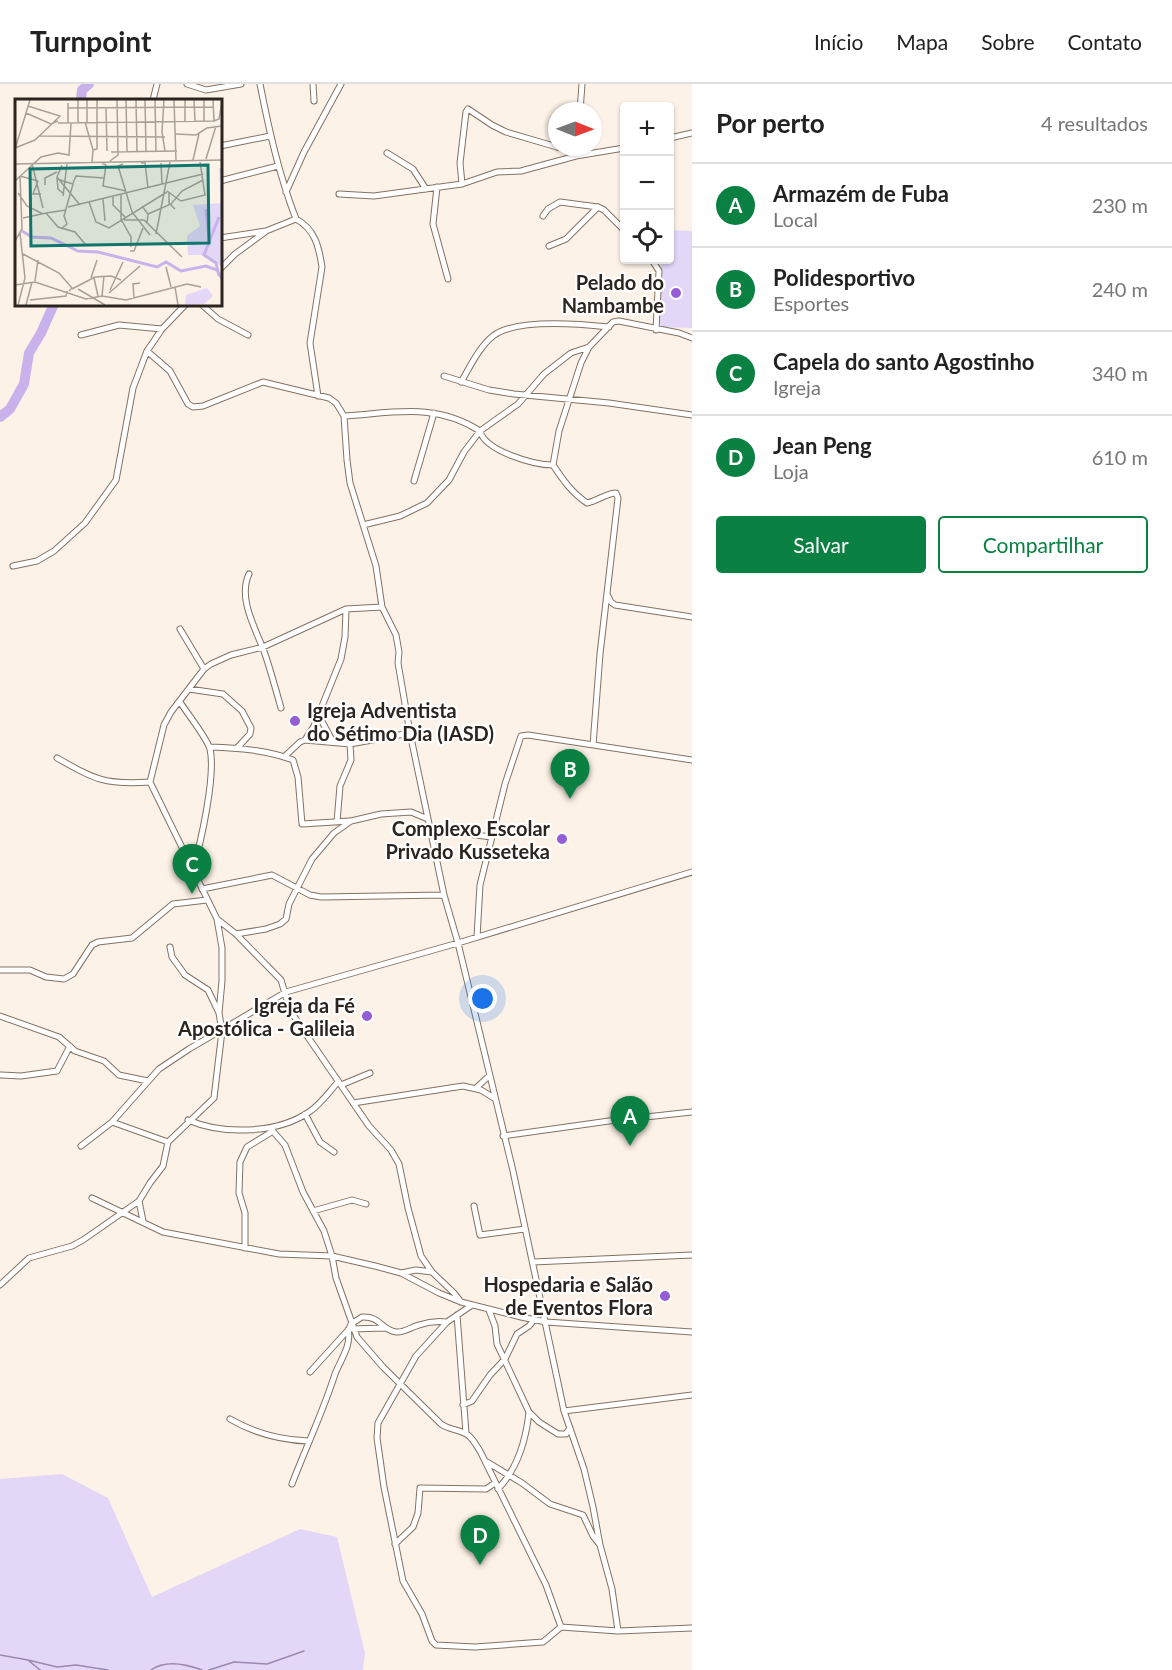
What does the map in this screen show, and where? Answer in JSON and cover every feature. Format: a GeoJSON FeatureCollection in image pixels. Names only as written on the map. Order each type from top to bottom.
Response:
{"type":"FeatureCollection","features":[{"type":"Feature","properties":{"kind":"street"},"geometry":{"type":"LineString","coordinates":[[153,99],[157,84]]}},
{"type":"Feature","properties":{"kind":"street"},"geometry":{"type":"LineString","coordinates":[[187,84],[206,90],[242,84]]}},
{"type":"Feature","properties":{"kind":"street"},"geometry":{"type":"LineString","coordinates":[[260,84],[270,136],[286,192],[296,219],[311,231],[318,243],[322,267],[310,343],[318,396]]}},
{"type":"Feature","properties":{"kind":"street"},"geometry":{"type":"LineString","coordinates":[[313,84],[314,101]]}},
{"type":"Feature","properties":{"kind":"street"},"geometry":{"type":"LineString","coordinates":[[286,192],[308,144],[341,84]]}},
{"type":"Feature","properties":{"kind":"street"},"geometry":{"type":"LineString","coordinates":[[581,102],[582,84]]}},
{"type":"Feature","properties":{"kind":"street"},"geometry":{"type":"LineString","coordinates":[[462,184],[460,163],[468,108],[506,132],[548,144]]}},
{"type":"Feature","properties":{"kind":"street"},"geometry":{"type":"LineString","coordinates":[[674,137],[692,133]]}},
{"type":"Feature","properties":{"kind":"street"},"geometry":{"type":"LineString","coordinates":[[222,146],[270,136]]}},
{"type":"Feature","properties":{"kind":"street"},"geometry":{"type":"LineString","coordinates":[[602,150],[620,148]]}},
{"type":"Feature","properties":{"kind":"street"},"geometry":{"type":"LineString","coordinates":[[387,153],[412,169],[426,189]]}},
{"type":"Feature","properties":{"kind":"street"},"geometry":{"type":"LineString","coordinates":[[339,194],[374,196],[462,184],[497,172],[521,171],[564,156]]}},
{"type":"Feature","properties":{"kind":"street"},"geometry":{"type":"LineString","coordinates":[[222,180],[278,166]]}},
{"type":"Feature","properties":{"kind":"street"},"geometry":{"type":"LineString","coordinates":[[437,187],[433,224],[448,279]]}},
{"type":"Feature","properties":{"kind":"street"},"geometry":{"type":"LineString","coordinates":[[543,216],[548,208],[560,202],[598,207],[620,226]]}},
{"type":"Feature","properties":{"kind":"street"},"geometry":{"type":"LineString","coordinates":[[549,246],[566,239],[598,207]]}},
{"type":"Feature","properties":{"kind":"street"},"geometry":{"type":"LineString","coordinates":[[222,238],[266,231],[296,219]]}},
{"type":"Feature","properties":{"kind":"street"},"geometry":{"type":"LineString","coordinates":[[222,267],[235,254],[266,231]]}},
{"type":"Feature","properties":{"kind":"street"},"geometry":{"type":"LineString","coordinates":[[654,264],[659,272],[656,330]]}},
{"type":"Feature","properties":{"kind":"street"},"geometry":{"type":"LineString","coordinates":[[13,566],[37,561],[54,551],[85,523],[116,480],[133,388],[147,351],[162,329],[184,306]]}},
{"type":"Feature","properties":{"kind":"street"},"geometry":{"type":"LineString","coordinates":[[203,306],[218,319],[248,334]]}},
{"type":"Feature","properties":{"kind":"street"},"geometry":{"type":"LineString","coordinates":[[553,465],[559,431],[581,363],[589,347],[613,322],[619,321],[679,333],[692,338]]}},
{"type":"Feature","properties":{"kind":"street"},"geometry":{"type":"LineString","coordinates":[[461,382],[478,354],[493,336],[502,332],[524,326],[573,323],[609,327]]}},
{"type":"Feature","properties":{"kind":"street"},"geometry":{"type":"LineString","coordinates":[[81,335],[120,325],[162,329]]}},
{"type":"Feature","properties":{"kind":"street"},"geometry":{"type":"LineString","coordinates":[[363,525],[400,516],[427,503],[449,480],[464,452],[480,431],[518,404],[544,374],[571,354],[589,347]]}},
{"type":"Feature","properties":{"kind":"street"},"geometry":{"type":"LineString","coordinates":[[147,351],[170,371],[188,404],[193,407],[203,406],[263,382],[336,403],[344,416],[350,483],[376,566],[382,607],[396,635],[398,663],[410,734],[444,895],[458,943],[495,1098],[564,1411],[584,1468],[612,1589],[618,1631]]}},
{"type":"Feature","properties":{"kind":"street"},"geometry":{"type":"LineString","coordinates":[[444,376],[506,393],[692,415]]}},
{"type":"Feature","properties":{"kind":"street"},"geometry":{"type":"LineString","coordinates":[[344,416],[404,410],[434,413],[467,423],[480,431],[481,435],[500,452],[553,465],[565,483],[587,503],[598,501],[610,493],[616,494],[618,498],[592,744]]}},
{"type":"Feature","properties":{"kind":"street"},"geometry":{"type":"LineString","coordinates":[[414,481],[434,413]]}},
{"type":"Feature","properties":{"kind":"street"},"geometry":{"type":"LineString","coordinates":[[249,574],[245,584],[248,607],[263,647],[281,708]]}},
{"type":"Feature","properties":{"kind":"street"},"geometry":{"type":"LineString","coordinates":[[607,594],[615,605],[692,617]]}},
{"type":"Feature","properties":{"kind":"street"},"geometry":{"type":"LineString","coordinates":[[0,1286],[29,1257],[72,1246],[125,1213],[139,1201],[163,1166],[168,1142],[213,1098],[222,1031],[219,1013],[222,948],[217,919],[150,782],[164,724],[204,669],[231,655],[263,647],[346,609],[382,607]]}},
{"type":"Feature","properties":{"kind":"street"},"geometry":{"type":"LineString","coordinates":[[305,740],[341,658],[345,637],[346,609]]}},
{"type":"Feature","properties":{"kind":"street"},"geometry":{"type":"LineString","coordinates":[[180,629],[204,669]]}},
{"type":"Feature","properties":{"kind":"street"},"geometry":{"type":"LineString","coordinates":[[189,689],[223,694],[242,711],[251,728],[250,734],[237,748]]}},
{"type":"Feature","properties":{"kind":"street"},"geometry":{"type":"LineString","coordinates":[[180,702],[210,747],[209,791],[193,869]]}},
{"type":"Feature","properties":{"kind":"street"},"geometry":{"type":"LineString","coordinates":[[318,714],[333,742]]}},
{"type":"Feature","properties":{"kind":"street"},"geometry":{"type":"LineString","coordinates":[[284,757],[305,740],[350,744],[410,734]]}},
{"type":"Feature","properties":{"kind":"street"},"geometry":{"type":"LineString","coordinates":[[477,937],[480,885],[508,774],[521,736],[528,735],[692,760]]}},
{"type":"Feature","properties":{"kind":"street"},"geometry":{"type":"LineString","coordinates":[[337,822],[340,786],[351,760],[350,744]]}},
{"type":"Feature","properties":{"kind":"street"},"geometry":{"type":"LineString","coordinates":[[210,747],[237,748],[293,760],[296,764],[302,824],[351,821],[381,814],[411,812],[428,819]]}},
{"type":"Feature","properties":{"kind":"street"},"geometry":{"type":"LineString","coordinates":[[57,758],[98,780],[115,783],[150,782]]}},
{"type":"Feature","properties":{"kind":"street"},"geometry":{"type":"LineString","coordinates":[[236,934],[280,924],[286,919],[289,904],[312,860],[334,833],[351,821]]}},
{"type":"Feature","properties":{"kind":"street"},"geometry":{"type":"LineString","coordinates":[[431,829],[491,837]]}},
{"type":"Feature","properties":{"kind":"street"},"geometry":{"type":"LineString","coordinates":[[81,1146],[112,1122],[159,1070],[286,992],[692,872]]}},
{"type":"Feature","properties":{"kind":"street"},"geometry":{"type":"LineString","coordinates":[[202,889],[272,875],[310,895],[321,897],[444,895]]}},
{"type":"Feature","properties":{"kind":"street"},"geometry":{"type":"LineString","coordinates":[[0,970],[30,970],[46,977],[64,979],[73,974],[92,945],[98,942],[132,938],[173,904],[207,900]]}},
{"type":"Feature","properties":{"kind":"street"},"geometry":{"type":"LineString","coordinates":[[217,919],[275,971],[286,992],[290,1010],[369,1126],[391,1150],[399,1164],[421,1256],[432,1272],[461,1302]]}},
{"type":"Feature","properties":{"kind":"street"},"geometry":{"type":"LineString","coordinates":[[170,947],[172,957],[185,975],[208,990],[219,1013]]}},
{"type":"Feature","properties":{"kind":"street"},"geometry":{"type":"LineString","coordinates":[[0,1016],[59,1037],[82,1055],[104,1061],[119,1075],[148,1081]]}},
{"type":"Feature","properties":{"kind":"street"},"geometry":{"type":"LineString","coordinates":[[1,1075],[21,1076],[57,1071],[70,1046]]}},
{"type":"Feature","properties":{"kind":"street"},"geometry":{"type":"LineString","coordinates":[[245,1248],[245,1213],[239,1193],[240,1162],[247,1147],[271,1129],[305,1114],[340,1083],[370,1073]]}},
{"type":"Feature","properties":{"kind":"street"},"geometry":{"type":"LineString","coordinates":[[476,1088],[489,1076]]}},
{"type":"Feature","properties":{"kind":"street"},"geometry":{"type":"LineString","coordinates":[[353,1103],[463,1086],[476,1088],[495,1098]]}},
{"type":"Feature","properties":{"kind":"street"},"geometry":{"type":"LineString","coordinates":[[503,1136],[692,1112]]}},
{"type":"Feature","properties":{"kind":"street"},"geometry":{"type":"LineString","coordinates":[[305,1114],[320,1142],[334,1152]]}},
{"type":"Feature","properties":{"kind":"street"},"geometry":{"type":"LineString","coordinates":[[188,1120],[220,1131],[271,1129]]}},
{"type":"Feature","properties":{"kind":"street"},"geometry":{"type":"LineString","coordinates":[[112,1122],[168,1142]]}},
{"type":"Feature","properties":{"kind":"street"},"geometry":{"type":"LineString","coordinates":[[271,1129],[285,1145],[303,1192],[324,1231],[350,1328],[360,1342],[400,1384],[447,1429],[466,1433],[472,1438],[546,1585],[561,1627]]}},
{"type":"Feature","properties":{"kind":"street"},"geometry":{"type":"LineString","coordinates":[[92,1198],[163,1232],[279,1254],[332,1256],[401,1273],[439,1293],[489,1310],[546,1322],[692,1332]]}},
{"type":"Feature","properties":{"kind":"street"},"geometry":{"type":"LineString","coordinates":[[313,1211],[352,1200],[366,1204]]}},
{"type":"Feature","properties":{"kind":"street"},"geometry":{"type":"LineString","coordinates":[[139,1201],[143,1221]]}},
{"type":"Feature","properties":{"kind":"street"},"geometry":{"type":"LineString","coordinates":[[474,1206],[480,1235],[525,1229]]}},
{"type":"Feature","properties":{"kind":"street"},"geometry":{"type":"LineString","coordinates":[[532,1262],[692,1255]]}},
{"type":"Feature","properties":{"kind":"street"},"geometry":{"type":"LineString","coordinates":[[401,1273],[416,1270],[432,1272]]}},
{"type":"Feature","properties":{"kind":"street"},"geometry":{"type":"LineString","coordinates":[[472,1305],[447,1322],[416,1356],[378,1423],[377,1438],[384,1487],[403,1581],[423,1614],[432,1641],[436,1645],[475,1647],[543,1642],[561,1627],[618,1631],[692,1628]]}},
{"type":"Feature","properties":{"kind":"street"},"geometry":{"type":"LineString","coordinates":[[489,1310],[495,1326],[497,1344],[529,1412],[539,1422],[563,1435],[570,1428]]}},
{"type":"Feature","properties":{"kind":"street"},"geometry":{"type":"LineString","coordinates":[[457,1315],[466,1433]]}},
{"type":"Feature","properties":{"kind":"street"},"geometry":{"type":"LineString","coordinates":[[310,1372],[359,1318],[367,1316],[377,1319],[394,1332],[401,1332],[420,1324],[447,1322]]}},
{"type":"Feature","properties":{"kind":"street"},"geometry":{"type":"LineString","coordinates":[[463,1405],[472,1401],[490,1375],[505,1359],[517,1334],[534,1320]]}},
{"type":"Feature","properties":{"kind":"street"},"geometry":{"type":"LineString","coordinates":[[350,1328],[386,1328]]}},
{"type":"Feature","properties":{"kind":"street"},"geometry":{"type":"LineString","coordinates":[[292,1484],[330,1394],[347,1345],[350,1328]]}},
{"type":"Feature","properties":{"kind":"street"},"geometry":{"type":"LineString","coordinates":[[564,1411],[692,1395]]}},
{"type":"Feature","properties":{"kind":"street"},"geometry":{"type":"LineString","coordinates":[[395,1544],[413,1527],[418,1513],[420,1488],[486,1489],[496,1486],[510,1476],[527,1428],[529,1412]]}},
{"type":"Feature","properties":{"kind":"street"},"geometry":{"type":"LineString","coordinates":[[230,1419],[242,1426],[281,1440],[308,1442]]}},
{"type":"Feature","properties":{"kind":"street"},"geometry":{"type":"LineString","coordinates":[[527,1428],[539,1422]]}},
{"type":"Feature","properties":{"kind":"street"},"geometry":{"type":"LineString","coordinates":[[485,1461],[550,1504],[583,1515],[600,1545]]}},
{"type":"Feature","properties":{"kind":"street"},"geometry":{"type":"LineString","coordinates":[[486,1489],[502,1498]]}},
{"type":"Feature","properties":{"kind":"street"},"geometry":{"type":"LineString","coordinates":[[583,1515],[593,1507]]}},
{"type":"Feature","properties":{"kind":"shaded area","name":"Pelado do Nambambe"},"geometry":{"type":"Polygon","coordinates":[[[674,230],[692,231],[692,328],[660,327],[661,264],[674,264],[674,230]]]}},
{"type":"Feature","properties":{"kind":"shaded area"},"geometry":{"type":"Polygon","coordinates":[[[62,1474],[108,1498],[152,1597],[300,1529],[337,1537],[365,1653],[363,1670],[0,1670],[0,1479],[62,1474]]]}},
{"type":"Feature","properties":{"kind":"waterway"},"geometry":{"type":"LineString","coordinates":[[81,99],[82,90],[89,84]]}},
{"type":"Feature","properties":{"kind":"waterway"},"geometry":{"type":"LineString","coordinates":[[0,417],[10,409],[24,384],[29,353],[53,306]]}},
{"type":"Feature","properties":{"kind":"waterway"},"geometry":{"type":"LineString","coordinates":[[209,1670],[234,1662],[267,1664],[304,1651]]}},
{"type":"Feature","properties":{"kind":"waterway"},"geometry":{"type":"LineString","coordinates":[[0,1655],[28,1660],[40,1670]]}},
{"type":"Feature","properties":{"kind":"waterway"},"geometry":{"type":"LineString","coordinates":[[28,1660],[57,1667],[76,1665],[108,1670]]}},
{"type":"Feature","properties":{"kind":"waterway"},"geometry":{"type":"LineString","coordinates":[[151,1670],[170,1664],[183,1664],[202,1670]]}},
{"type":"Feature","properties":{"kind":"place","name":"Pelado do Nambambe"},"geometry":{"type":"Point","coordinates":[676,293]}},
{"type":"Feature","properties":{"kind":"place","name":"Igreja Adventista do Sétimo Dia (IASD)"},"geometry":{"type":"Point","coordinates":[295,721]}},
{"type":"Feature","properties":{"kind":"place","name":"Polidesportivo"},"geometry":{"type":"Point","coordinates":[570,799]}},
{"type":"Feature","properties":{"kind":"place","name":"Complexo Escolar Privado Kusseteka"},"geometry":{"type":"Point","coordinates":[562,839]}},
{"type":"Feature","properties":{"kind":"place","name":"Capela do santo Agostinho"},"geometry":{"type":"Point","coordinates":[192,894]}},
{"type":"Feature","properties":{"kind":"place","name":"Igreja da Fé Apostólica - Galileia"},"geometry":{"type":"Point","coordinates":[367,1016]}},
{"type":"Feature","properties":{"kind":"place","name":"Armazém de Fuba"},"geometry":{"type":"Point","coordinates":[630,1146]}},
{"type":"Feature","properties":{"kind":"place","name":"Hospedaria e Salão de Eventos Flora"},"geometry":{"type":"Point","coordinates":[665,1296]}},
{"type":"Feature","properties":{"kind":"place","name":"Jean Peng"},"geometry":{"type":"Point","coordinates":[480,1565]}}]}
